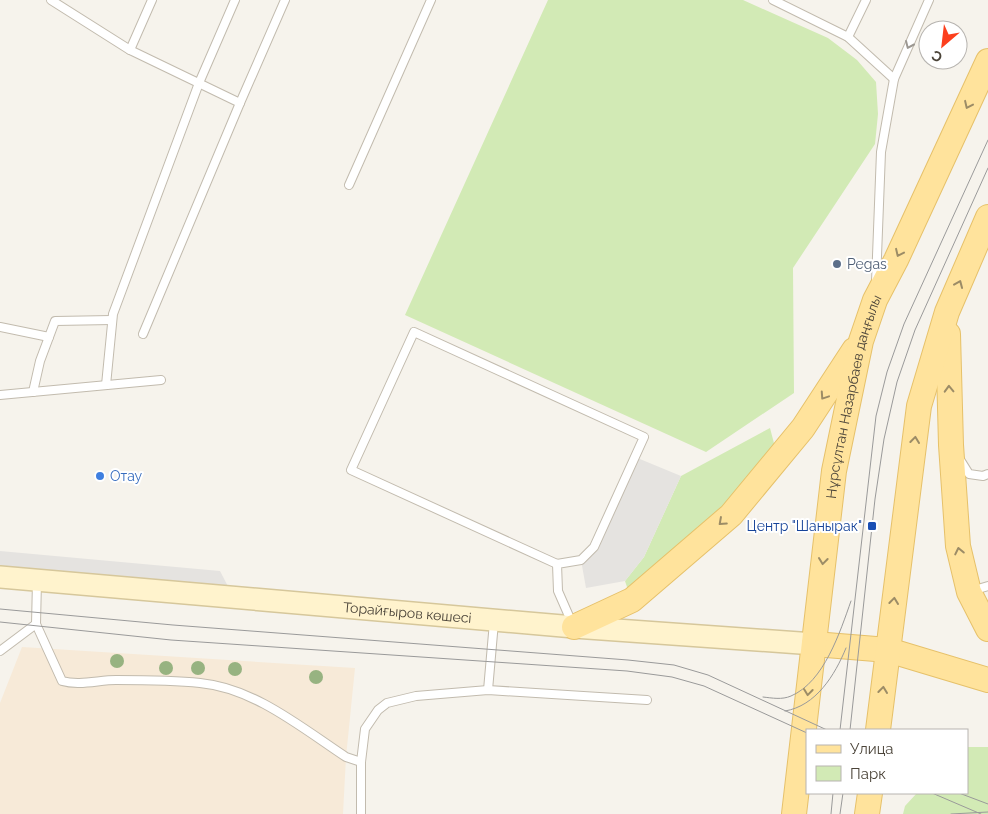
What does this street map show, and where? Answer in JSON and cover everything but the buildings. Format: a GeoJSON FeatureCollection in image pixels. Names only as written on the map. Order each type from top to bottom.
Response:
{"type":"FeatureCollection","features":[{"type":"Feature","properties":{"kind":"main road","name":"Нұрсұлтан Назарбаев даңғылы"},"geometry":{"type":"LineString","coordinates":[[794,814],[834,471],[861,341],[875,300],[909,233],[988,61]]}},
{"type":"Feature","properties":{"kind":"main road"},"geometry":{"type":"LineString","coordinates":[[878,729],[919,406],[947,312],[982,240],[988,217]]}},
{"type":"Feature","properties":{"kind":"main road"},"geometry":{"type":"LineString","coordinates":[[947,312],[951,445],[958,546],[979,589],[988,629]]}},
{"type":"Feature","properties":{"kind":"main road"},"geometry":{"type":"LineString","coordinates":[[574,628],[632,600],[731,515],[803,428],[861,341]]}},
{"type":"Feature","properties":{"kind":"main road","name":"Торайғыров көшесі"},"geometry":{"type":"LineString","coordinates":[[0,577],[574,628],[814,644]]}},
{"type":"Feature","properties":{"kind":"main road"},"geometry":{"type":"LineString","coordinates":[[814,644],[888,650],[988,680]]}},
{"type":"Feature","properties":{"kind":"main road"},"geometry":{"type":"LineString","coordinates":[[867,814],[870,794]]}},
{"type":"Feature","properties":{"kind":"lane"},"geometry":{"type":"LineString","coordinates":[[51,0],[130,50],[240,103]]}},
{"type":"Feature","properties":{"kind":"lane"},"geometry":{"type":"LineString","coordinates":[[130,50],[152,0]]}},
{"type":"Feature","properties":{"kind":"lane"},"geometry":{"type":"LineString","coordinates":[[106,385],[112,320],[199,83],[236,0]]}},
{"type":"Feature","properties":{"kind":"lane"},"geometry":{"type":"LineString","coordinates":[[143,334],[240,103],[286,0]]}},
{"type":"Feature","properties":{"kind":"lane"},"geometry":{"type":"LineString","coordinates":[[349,185],[431,0]]}},
{"type":"Feature","properties":{"kind":"lane"},"geometry":{"type":"LineString","coordinates":[[773,0],[848,37],[894,80]]}},
{"type":"Feature","properties":{"kind":"lane"},"geometry":{"type":"LineString","coordinates":[[848,37],[866,0]]}},
{"type":"Feature","properties":{"kind":"lane"},"geometry":{"type":"LineString","coordinates":[[875,300],[881,152],[894,80],[929,0]]}},
{"type":"Feature","properties":{"kind":"lane"},"geometry":{"type":"LineString","coordinates":[[33,392],[55,321],[112,320]]}},
{"type":"Feature","properties":{"kind":"lane"},"geometry":{"type":"LineString","coordinates":[[0,327],[49,337]]}},
{"type":"Feature","properties":{"kind":"lane"},"geometry":{"type":"LineString","coordinates":[[414,332],[644,437],[594,547],[581,560],[557,564],[351,470],[414,332]]}},
{"type":"Feature","properties":{"kind":"lane"},"geometry":{"type":"LineString","coordinates":[[0,395],[161,380]]}},
{"type":"Feature","properties":{"kind":"lane"},"geometry":{"type":"LineString","coordinates":[[951,445],[969,474],[982,476],[988,474]]}},
{"type":"Feature","properties":{"kind":"lane"},"geometry":{"type":"LineString","coordinates":[[557,564],[558,591],[574,628]]}},
{"type":"Feature","properties":{"kind":"lane"},"geometry":{"type":"LineString","coordinates":[[37,580],[36,624],[62,681],[75,683],[115,680],[200,683],[231,689],[256,701],[346,757],[361,762]]}},
{"type":"Feature","properties":{"kind":"lane"},"geometry":{"type":"LineString","coordinates":[[488,690],[494,620]]}},
{"type":"Feature","properties":{"kind":"lane"},"geometry":{"type":"LineString","coordinates":[[0,651],[36,624]]}},
{"type":"Feature","properties":{"kind":"lane"},"geometry":{"type":"LineString","coordinates":[[361,814],[361,762],[365,729],[378,710],[387,704],[416,696],[488,690],[647,700]]}},
{"type":"Feature","properties":{"kind":"shaded area"},"geometry":{"type":"Polygon","coordinates":[[[635,457],[681,476],[644,557],[625,581],[586,588],[581,560],[594,547],[635,457]]]}},
{"type":"Feature","properties":{"kind":"shaded area"},"geometry":{"type":"Polygon","coordinates":[[[0,551],[220,571],[234,598],[0,577],[0,551]]]}},
{"type":"Feature","properties":{"kind":"shaded area"},"geometry":{"type":"Polygon","coordinates":[[[22,647],[355,668],[346,757],[343,814],[0,814],[0,703],[22,647]]]}},
{"type":"Feature","properties":{"kind":"green space"},"geometry":{"type":"Polygon","coordinates":[[[548,0],[743,0],[828,38],[857,60],[876,82],[878,114],[875,144],[793,268],[794,393],[706,452],[405,315],[548,0]]]}},
{"type":"Feature","properties":{"kind":"green space"},"geometry":{"type":"Polygon","coordinates":[[[770,428],[775,447],[723,510],[628,590],[625,581],[644,557],[681,476],[770,428]]]}},
{"type":"Feature","properties":{"kind":"green space"},"geometry":{"type":"Polygon","coordinates":[[[968,747],[988,747],[988,814],[903,814],[905,806],[916,794],[968,794],[968,747]]]}},
{"type":"Feature","properties":{"kind":"tram line"},"geometry":{"type":"LineString","coordinates":[[840,729],[876,416],[887,372],[904,324],[988,140]]}},
{"type":"Feature","properties":{"kind":"tram line"},"geometry":{"type":"LineString","coordinates":[[850,729],[875,499],[884,439],[897,382],[915,330],[988,168]]}},
{"type":"Feature","properties":{"kind":"tram line"},"geometry":{"type":"LineString","coordinates":[[763,697],[791,696],[813,680],[822,668],[836,641],[851,601]]}},
{"type":"Feature","properties":{"kind":"tram line"},"geometry":{"type":"LineString","coordinates":[[0,609],[173,625],[674,665],[708,675],[825,729]]}},
{"type":"Feature","properties":{"kind":"tram line"},"geometry":{"type":"LineString","coordinates":[[0,622],[171,640],[627,671],[672,677],[704,686],[806,733]]}},
{"type":"Feature","properties":{"kind":"tram line"},"geometry":{"type":"LineString","coordinates":[[785,711],[806,703],[823,688],[836,669],[846,648]]}},
{"type":"Feature","properties":{"kind":"tram line"},"geometry":{"type":"LineString","coordinates":[[831,814],[833,794]]}},
{"type":"Feature","properties":{"kind":"tram line"},"geometry":{"type":"LineString","coordinates":[[840,814],[843,794]]}},
{"type":"Feature","properties":{"kind":"tram line"},"geometry":{"type":"LineString","coordinates":[[934,794],[981,814]]}},
{"type":"Feature","properties":{"kind":"tram line"},"geometry":{"type":"LineString","coordinates":[[962,794],[988,804]]}},
{"type":"Feature","properties":{"kind":"tram line"},"geometry":{"type":"LineString","coordinates":[[951,814],[988,812]]}},
{"type":"Feature","properties":{"kind":"place","name":"Pegas"},"geometry":{"type":"Point","coordinates":[837,264]}},
{"type":"Feature","properties":{"kind":"place","name":"Отау"},"geometry":{"type":"Point","coordinates":[100,476]}},
{"type":"Feature","properties":{"kind":"place","name":"Центр \"Шанырак\""},"geometry":{"type":"Point","coordinates":[872,526]}}]}
